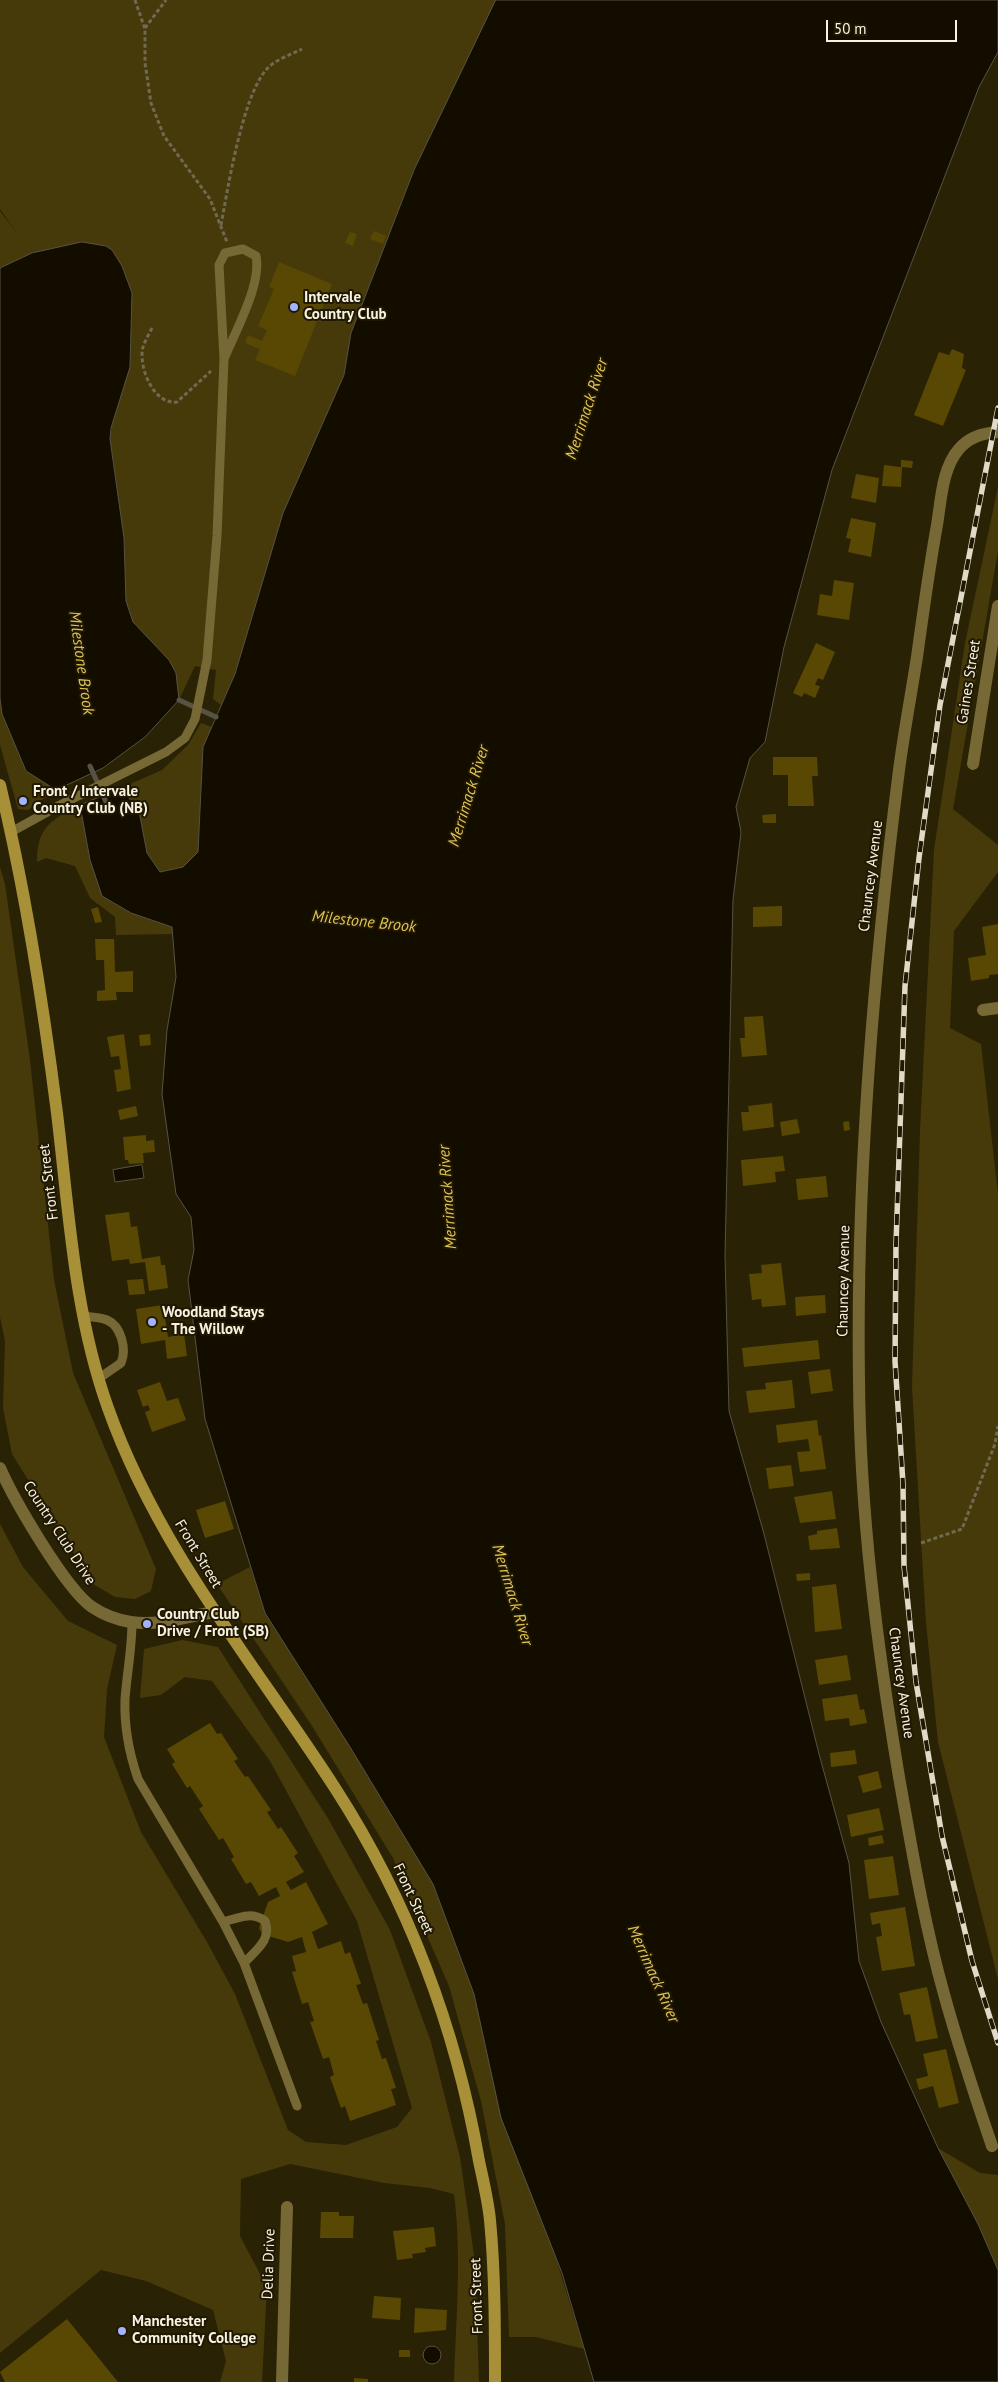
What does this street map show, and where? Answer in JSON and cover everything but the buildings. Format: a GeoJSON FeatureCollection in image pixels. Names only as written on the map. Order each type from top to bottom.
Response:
{"type":"FeatureCollection","features":[{"type":"Feature","properties":{"kind":"main road","name":"Front Street"},"geometry":{"type":"LineString","coordinates":[[0,785],[11,832],[47,1045],[83,1316],[98,1380],[133,1469],[171,1543],[214,1612],[335,1788],[357,1824],[413,1935],[456,2052],[475,2134],[489,2216],[493,2256],[495,2382]]}},
{"type":"Feature","properties":{"kind":"street","name":"Chauncey Avenue"},"geometry":{"type":"LineString","coordinates":[[992,2146],[943,1993],[905,1811],[884,1689],[876,1626],[864,1504],[859,1382],[860,1259],[868,1074],[878,950],[900,766],[944,485],[949,467],[958,449],[974,437],[995,432]]}},
{"type":"Feature","properties":{"kind":"street","name":"Gaines Street"},"geometry":{"type":"LineString","coordinates":[[973,764],[998,606]]}},
{"type":"Feature","properties":{"kind":"street"},"geometry":{"type":"LineString","coordinates":[[983,1010],[998,1008]]}},
{"type":"Feature","properties":{"kind":"street","name":"Country Club Drive"},"geometry":{"type":"LineString","coordinates":[[0,1468],[8,1486],[76,1593],[92,1607],[109,1617],[132,1622],[160,1622],[214,1612]]}},
{"type":"Feature","properties":{"kind":"street","name":"Delia Drive"},"geometry":{"type":"LineString","coordinates":[[282,2382],[287,2206]]}},
{"type":"Feature","properties":{"kind":"lane"},"geometry":{"type":"LineString","coordinates":[[11,832],[60,805],[166,752],[185,738],[195,719],[201,698],[207,660],[217,536],[224,360],[219,265],[225,254],[243,249],[252,252],[256,256],[254,284],[224,360]]}},
{"type":"Feature","properties":{"kind":"lane"},"geometry":{"type":"LineString","coordinates":[[83,1316],[106,1320],[115,1326],[123,1346],[122,1363],[98,1380]]}},
{"type":"Feature","properties":{"kind":"lane"},"geometry":{"type":"LineString","coordinates":[[132,1622],[132,1647],[125,1701],[130,1754],[138,1779],[148,1800],[223,1922],[244,1963],[297,2106]]}},
{"type":"Feature","properties":{"kind":"lane"},"geometry":{"type":"LineString","coordinates":[[223,1922],[245,1916],[257,1916],[265,1921],[268,1935],[244,1963]]}},
{"type":"Feature","properties":{"kind":"path"},"geometry":{"type":"LineString","coordinates":[[135,0],[145,29],[145,63],[151,103],[164,136],[210,199],[230,252]]}},
{"type":"Feature","properties":{"kind":"path"},"geometry":{"type":"LineString","coordinates":[[145,29],[166,0]]}},
{"type":"Feature","properties":{"kind":"path"},"geometry":{"type":"LineString","coordinates":[[221,226],[232,166],[250,102],[257,85],[267,69],[302,48]]}},
{"type":"Feature","properties":{"kind":"path"},"geometry":{"type":"LineString","coordinates":[[152,328],[143,347],[143,362],[154,390],[166,401],[177,402],[224,360]]}},
{"type":"Feature","properties":{"kind":"path"},"geometry":{"type":"LineString","coordinates":[[921,1542],[962,1529],[996,1445],[998,1426]]}},
{"type":"Feature","properties":{"kind":"shaded area","name":"Intervale Country Club"},"geometry":{"type":"Polygon","coordinates":[[[0,0],[496,0],[414,170],[351,333],[344,375],[283,513],[235,674],[221,705],[213,699],[216,670],[195,666],[179,700],[176,673],[169,660],[133,622],[126,601],[124,538],[110,439],[132,293],[122,266],[32,253],[0,268],[0,211],[19,236],[0,209],[0,0]]]}},
{"type":"Feature","properties":{"kind":"shaded area"},"geometry":{"type":"Polygon","coordinates":[[[998,487],[998,551],[953,809],[998,845],[998,872],[954,931],[950,1028],[981,1044],[998,1194],[998,1979],[938,1742],[926,1623],[912,1387],[920,1131],[934,850],[965,643],[998,487]]]}},
{"type":"Feature","properties":{"kind":"shaded area"},"geometry":{"type":"Polygon","coordinates":[[[0,698],[2,714],[26,771],[56,790],[28,810],[18,809],[0,745],[0,698]]]}},
{"type":"Feature","properties":{"kind":"shaded area"},"geometry":{"type":"Polygon","coordinates":[[[201,723],[212,727],[203,747],[198,852],[183,867],[160,872],[147,853],[139,811],[121,788],[162,770],[188,745],[201,723]]]}},
{"type":"Feature","properties":{"kind":"shaded area"},"geometry":{"type":"Polygon","coordinates":[[[80,805],[90,860],[102,896],[131,913],[172,927],[173,934],[116,935],[115,917],[90,898],[75,866],[46,858],[37,862],[40,840],[48,826],[61,815],[80,805]]]}},
{"type":"Feature","properties":{"kind":"shaded area"},"geometry":{"type":"Polygon","coordinates":[[[0,867],[5,884],[30,1060],[54,1280],[73,1373],[156,1569],[151,1591],[135,1599],[115,1597],[93,1584],[12,1454],[3,1408],[5,1341],[0,1317],[0,867]]]}},
{"type":"Feature","properties":{"kind":"shaded area"},"geometry":{"type":"Polygon","coordinates":[[[0,1524],[23,1567],[68,1621],[117,1645],[107,1689],[104,1737],[141,1832],[207,1942],[235,1994],[288,2130],[306,2142],[346,2145],[397,2127],[412,2108],[357,1921],[270,1761],[212,1681],[185,1677],[161,1695],[140,1698],[144,1649],[182,1640],[218,1647],[329,1820],[390,1930],[431,2042],[460,2157],[475,2262],[479,2382],[454,2382],[458,2241],[454,2194],[430,2188],[384,2183],[290,2164],[241,2179],[240,2236],[267,2287],[262,2382],[220,2382],[226,2361],[213,2310],[146,2281],[101,2270],[0,2353],[0,1524]]]}},
{"type":"Feature","properties":{"kind":"shaded area"},"geometry":{"type":"Polygon","coordinates":[[[250,1567],[265,1613],[350,1747],[433,1884],[474,1994],[584,2349],[536,2337],[509,2337],[505,2224],[481,2101],[449,1986],[393,1858],[312,1726],[217,1584],[250,1567]]]}},
{"type":"Feature","properties":{"kind":"shaded area"},"geometry":{"type":"Polygon","coordinates":[[[938,2148],[980,2173],[998,2175],[998,2270],[978,2224],[938,2148]]]}},
{"type":"Feature","properties":{"kind":"water","name":"Merrimack River"},"geometry":{"type":"Polygon","coordinates":[[[496,0],[998,0],[998,52],[979,87],[832,470],[784,647],[765,742],[750,758],[736,807],[741,832],[733,900],[725,1255],[729,1411],[764,1534],[819,1754],[849,1863],[859,1961],[881,2022],[938,2148],[978,2224],[998,2270],[998,2382],[594,2382],[562,2273],[501,2118],[474,1994],[433,1884],[350,1747],[265,1613],[205,1419],[188,1280],[194,1250],[191,1217],[176,1194],[162,1094],[167,1030],[176,977],[172,927],[131,913],[102,896],[90,860],[80,805],[121,788],[139,811],[147,853],[160,872],[183,867],[198,852],[203,747],[235,674],[283,513],[344,375],[351,333],[414,170],[496,0]]]}},
{"type":"Feature","properties":{"kind":"water"},"geometry":{"type":"Polygon","coordinates":[[[82,242],[106,246],[112,250],[122,266],[132,293],[130,367],[111,428],[110,439],[124,538],[126,601],[133,622],[169,660],[176,673],[179,700],[145,737],[103,768],[56,790],[26,771],[2,714],[0,698],[0,268],[32,253],[82,242]]]}},
{"type":"Feature","properties":{"kind":"water"},"geometry":{"type":"Polygon","coordinates":[[[142,1165],[144,1178],[115,1182],[113,1170],[142,1165]]]}},
{"type":"Feature","properties":{"kind":"water"},"geometry":{"type":"Polygon","coordinates":[[[428,2346],[436,2346],[441,2351],[439,2362],[428,2364],[423,2359],[423,2351],[428,2346]]]}},
{"type":"Feature","properties":{"kind":"waterway"},"geometry":{"type":"LineString","coordinates":[[179,700],[216,717]]}},
{"type":"Feature","properties":{"kind":"waterway","name":"Milestone Brook"},"geometry":{"type":"LineString","coordinates":[[90,766],[106,802]]}},
{"type":"Feature","properties":{"kind":"railway"},"geometry":{"type":"LineString","coordinates":[[998,408],[940,705],[919,858],[905,986],[896,1244],[895,1361],[903,1484],[904,1566],[916,1682],[942,1836],[972,1961],[998,2043]]}},
{"type":"Feature","properties":{"kind":"place","name":"Intervale Country Club"},"geometry":{"type":"Point","coordinates":[294,307]}},
{"type":"Feature","properties":{"kind":"place","name":"Front / Intervale Country Club (NB)"},"geometry":{"type":"Point","coordinates":[23,801]}},
{"type":"Feature","properties":{"kind":"place","name":"Woodland Stays - The Willow"},"geometry":{"type":"Point","coordinates":[152,1322]}},
{"type":"Feature","properties":{"kind":"place","name":"Country Club Drive / Front (SB)"},"geometry":{"type":"Point","coordinates":[147,1624]}},
{"type":"Feature","properties":{"kind":"place","name":"Manchester Community College"},"geometry":{"type":"Point","coordinates":[122,2331]}}]}
